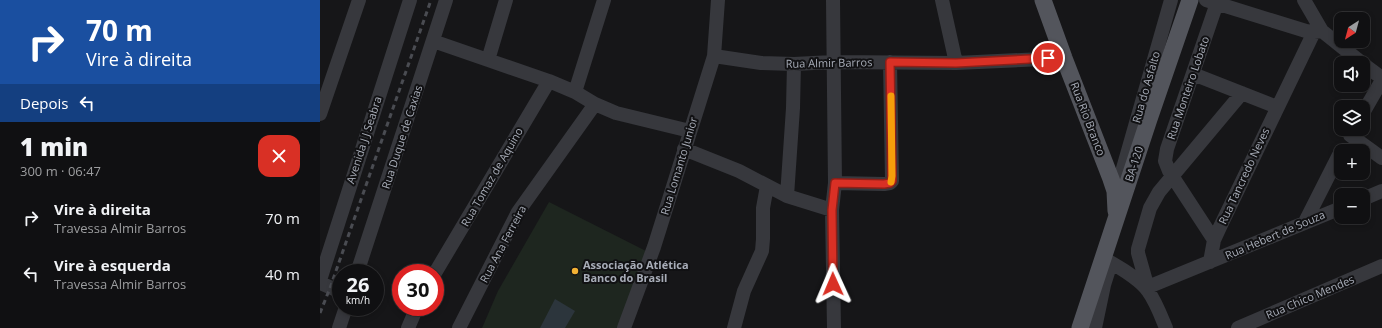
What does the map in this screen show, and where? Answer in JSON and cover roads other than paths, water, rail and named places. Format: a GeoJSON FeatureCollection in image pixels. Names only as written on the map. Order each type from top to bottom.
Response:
{"type":"FeatureCollection","features":[{"type":"Feature","properties":{"kind":"main road","name":"Rua Rio Branco"},"geometry":{"type":"LineString","coordinates":[[1043,0],[1111,179],[1115,197],[1116,217]]}},
{"type":"Feature","properties":{"kind":"main road","name":"BA-120"},"geometry":{"type":"LineString","coordinates":[[1080,328],[1107,260],[1116,217],[1190,0]]}},
{"type":"Feature","properties":{"kind":"street"},"geometry":{"type":"LineString","coordinates":[[320,114],[323,98],[359,0]]}},
{"type":"Feature","properties":{"kind":"street","name":"Avenida J J Seabra"},"geometry":{"type":"LineString","coordinates":[[320,280],[410,0]]}},
{"type":"Feature","properties":{"kind":"street","name":"Rua Duque de Caxias"},"geometry":{"type":"LineString","coordinates":[[360,264],[446,0]]}},
{"type":"Feature","properties":{"kind":"street"},"geometry":{"type":"LineString","coordinates":[[488,60],[506,0]]}},
{"type":"Feature","properties":{"kind":"street"},"geometry":{"type":"LineString","coordinates":[[575,92],[604,0]]}},
{"type":"Feature","properties":{"kind":"street","name":"Rua Lomanto Junior"},"geometry":{"type":"LineString","coordinates":[[628,327],[714,56],[718,0]]}},
{"type":"Feature","properties":{"kind":"street"},"geometry":{"type":"LineString","coordinates":[[833,0],[835,183],[832,210],[834,328]]}},
{"type":"Feature","properties":{"kind":"street"},"geometry":{"type":"LineString","coordinates":[[942,0],[956,63]]}},
{"type":"Feature","properties":{"kind":"street","name":"Rua do Asfalto"},"geometry":{"type":"LineString","coordinates":[[1115,197],[1171,0]]}},
{"type":"Feature","properties":{"kind":"street"},"geometry":{"type":"LineString","coordinates":[[1304,0],[1318,32]]}},
{"type":"Feature","properties":{"kind":"street"},"geometry":{"type":"LineString","coordinates":[[1213,1],[1291,27],[1318,32],[1353,56]]}},
{"type":"Feature","properties":{"kind":"street","name":"Rua Monteiro Lobato"},"geometry":{"type":"LineString","coordinates":[[1213,1],[1194,74],[1166,156],[1166,164],[1214,240]]}},
{"type":"Feature","properties":{"kind":"street","name":"Rua Tancredo Neves"},"geometry":{"type":"LineString","coordinates":[[1210,262],[1214,240],[1277,107],[1318,32]]}},
{"type":"Feature","properties":{"kind":"street"},"geometry":{"type":"LineString","coordinates":[[433,41],[549,81],[575,92],[595,104],[616,113],[690,131]]}},
{"type":"Feature","properties":{"kind":"street","name":"Rua Almir Barros"},"geometry":{"type":"LineString","coordinates":[[714,56],[761,63],[794,64],[833,62],[956,63],[1064,58]]}},
{"type":"Feature","properties":{"kind":"street"},"geometry":{"type":"LineString","coordinates":[[835,183],[884,184],[892,181],[890,62]]}},
{"type":"Feature","properties":{"kind":"street"},"geometry":{"type":"LineString","coordinates":[[788,196],[794,64]]}},
{"type":"Feature","properties":{"kind":"street"},"geometry":{"type":"LineString","coordinates":[[1370,69],[1382,79],[1370,100]]}},
{"type":"Feature","properties":{"kind":"street"},"geometry":{"type":"LineString","coordinates":[[1194,74],[1277,107]]}},
{"type":"Feature","properties":{"kind":"street","name":"Rua Tomaz de Aquino"},"geometry":{"type":"LineString","coordinates":[[440,264],[549,81]]}},
{"type":"Feature","properties":{"kind":"street"},"geometry":{"type":"LineString","coordinates":[[1166,328],[1149,290],[1138,253],[1152,202],[1242,93]]}},
{"type":"Feature","properties":{"kind":"street","name":"Rua Ana Ferreira"},"geometry":{"type":"LineString","coordinates":[[459,328],[518,212],[595,104]]}},
{"type":"Feature","properties":{"kind":"street"},"geometry":{"type":"LineString","coordinates":[[1357,136],[1382,158]]}},
{"type":"Feature","properties":{"kind":"street"},"geometry":{"type":"LineString","coordinates":[[684,149],[739,171],[788,196],[832,210]]}},
{"type":"Feature","properties":{"kind":"street"},"geometry":{"type":"LineString","coordinates":[[1305,222],[1334,165]]}},
{"type":"Feature","properties":{"kind":"street"},"geometry":{"type":"LineString","coordinates":[[734,328],[744,291],[762,251],[763,208],[767,186]]}},
{"type":"Feature","properties":{"kind":"street"},"geometry":{"type":"LineString","coordinates":[[1370,196],[1382,191]]}},
{"type":"Feature","properties":{"kind":"street","name":"Rua Hebert de Souza"},"geometry":{"type":"LineString","coordinates":[[1210,262],[1334,211]]}},
{"type":"Feature","properties":{"kind":"street"},"geometry":{"type":"LineString","coordinates":[[1095,328],[1104,285],[1107,260],[1149,290]]}},
{"type":"Feature","properties":{"kind":"street"},"geometry":{"type":"LineString","coordinates":[[1149,290],[1210,262]]}},
{"type":"Feature","properties":{"kind":"street","name":"Rua Chico Mendes"},"geometry":{"type":"LineString","coordinates":[[1238,328],[1382,266]]}},
{"type":"Feature","properties":{"kind":"street"},"geometry":{"type":"LineString","coordinates":[[320,283],[332,288]]}},
{"type":"Feature","properties":{"kind":"street"},"geometry":{"type":"LineString","coordinates":[[340,328],[343,316]]}},
{"type":"Feature","properties":{"kind":"street"},"geometry":{"type":"LineString","coordinates":[[408,328],[413,316]]}},
{"type":"Feature","properties":{"kind":"railway"},"geometry":{"type":"LineString","coordinates":[[320,313],[431,0]]}},
{"type":"Feature","properties":{"kind":"place","name":"Associação Atlética Banco do Brasil"},"geometry":{"type":"Point","coordinates":[575,271]}}]}
